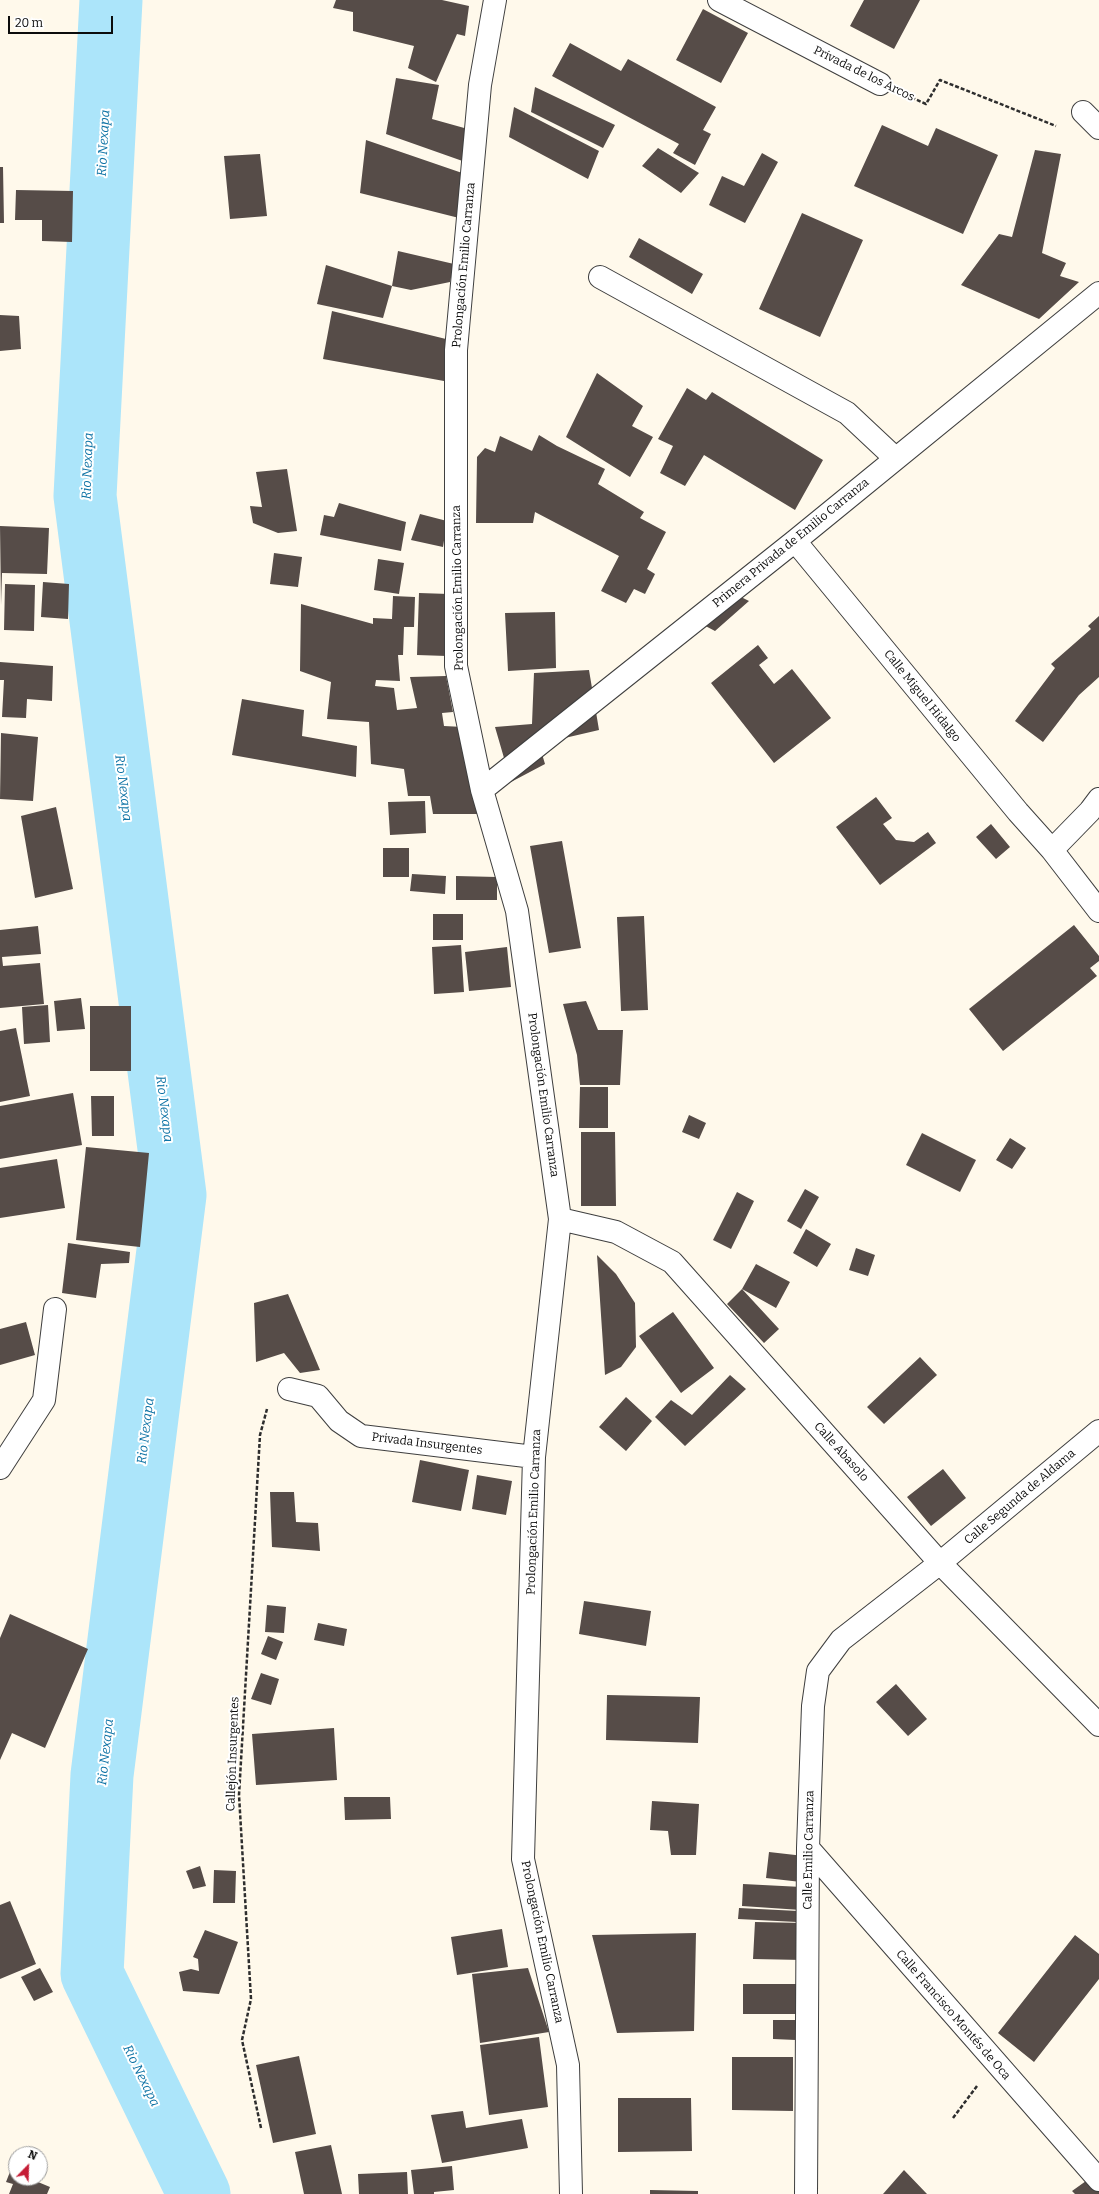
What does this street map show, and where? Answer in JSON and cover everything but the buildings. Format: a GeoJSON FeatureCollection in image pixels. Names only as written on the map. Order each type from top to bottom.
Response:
{"type":"FeatureCollection","features":[{"type":"Feature","properties":{"kind":"street","name":"Prolongación Emilio Carranza"},"geometry":{"type":"LineString","coordinates":[[495,0],[480,85],[456,350],[456,666],[482,790],[517,911],[560,1219],[534,1457],[523,1859],[568,2065],[571,2194]]}},
{"type":"Feature","properties":{"kind":"street","name":"Privada de los Arcos"},"geometry":{"type":"LineString","coordinates":[[719,0],[880,84]]}},
{"type":"Feature","properties":{"kind":"street"},"geometry":{"type":"LineString","coordinates":[[1083,112],[1099,128]]}},
{"type":"Feature","properties":{"kind":"street"},"geometry":{"type":"LineString","coordinates":[[600,277],[847,413],[895,458]]}},
{"type":"Feature","properties":{"kind":"street","name":"Primera Privada de Emilio Carranza"},"geometry":{"type":"LineString","coordinates":[[482,790],[795,541],[1099,293]]}},
{"type":"Feature","properties":{"kind":"street","name":"Calle Miguel Hidalgo"},"geometry":{"type":"LineString","coordinates":[[795,541],[1018,812],[1052,850],[1099,911]]}},
{"type":"Feature","properties":{"kind":"street"},"geometry":{"type":"LineString","coordinates":[[1052,850],[1090,811],[1099,799]]}},
{"type":"Feature","properties":{"kind":"street","name":"Calle Abasolo"},"geometry":{"type":"LineString","coordinates":[[560,1219],[616,1232],[672,1262],[940,1563],[1099,1725]]}},
{"type":"Feature","properties":{"kind":"street"},"geometry":{"type":"LineString","coordinates":[[0,1468],[44,1400],[55,1309]]}},
{"type":"Feature","properties":{"kind":"street","name":"Privada Insurgentes"},"geometry":{"type":"LineString","coordinates":[[288,1389],[318,1396],[339,1421],[361,1436],[534,1457]]}},
{"type":"Feature","properties":{"kind":"street","name":"Calle Segunda de Aldama"},"geometry":{"type":"LineString","coordinates":[[940,1563],[1099,1431]]}},
{"type":"Feature","properties":{"kind":"street","name":"Calle Emilio Carranza"},"geometry":{"type":"LineString","coordinates":[[806,2194],[808,1848],[813,1706],[818,1671],[841,1640],[940,1563]]}},
{"type":"Feature","properties":{"kind":"street","name":"Calle Francisco Montés de Oca"},"geometry":{"type":"LineString","coordinates":[[808,1848],[1099,2180]]}},
{"type":"Feature","properties":{"kind":"path","name":"Privada de los Arcos"},"geometry":{"type":"LineString","coordinates":[[880,84],[926,104],[940,80],[1068,130],[1083,112]]}},
{"type":"Feature","properties":{"kind":"path","name":"Callejón Insurgentes"},"geometry":{"type":"LineString","coordinates":[[261,2128],[242,2040],[251,1998],[238,1795],[260,1435],[268,1403],[288,1389]]}},
{"type":"Feature","properties":{"kind":"path"},"geometry":{"type":"LineString","coordinates":[[953,2118],[995,2063]]}},
{"type":"Feature","properties":{"kind":"waterway","name":"Rio Nexapa"},"geometry":{"type":"LineString","coordinates":[[111,0],[85,496],[175,1195],[102,1775],[92,1974],[199,2194]]}}]}
